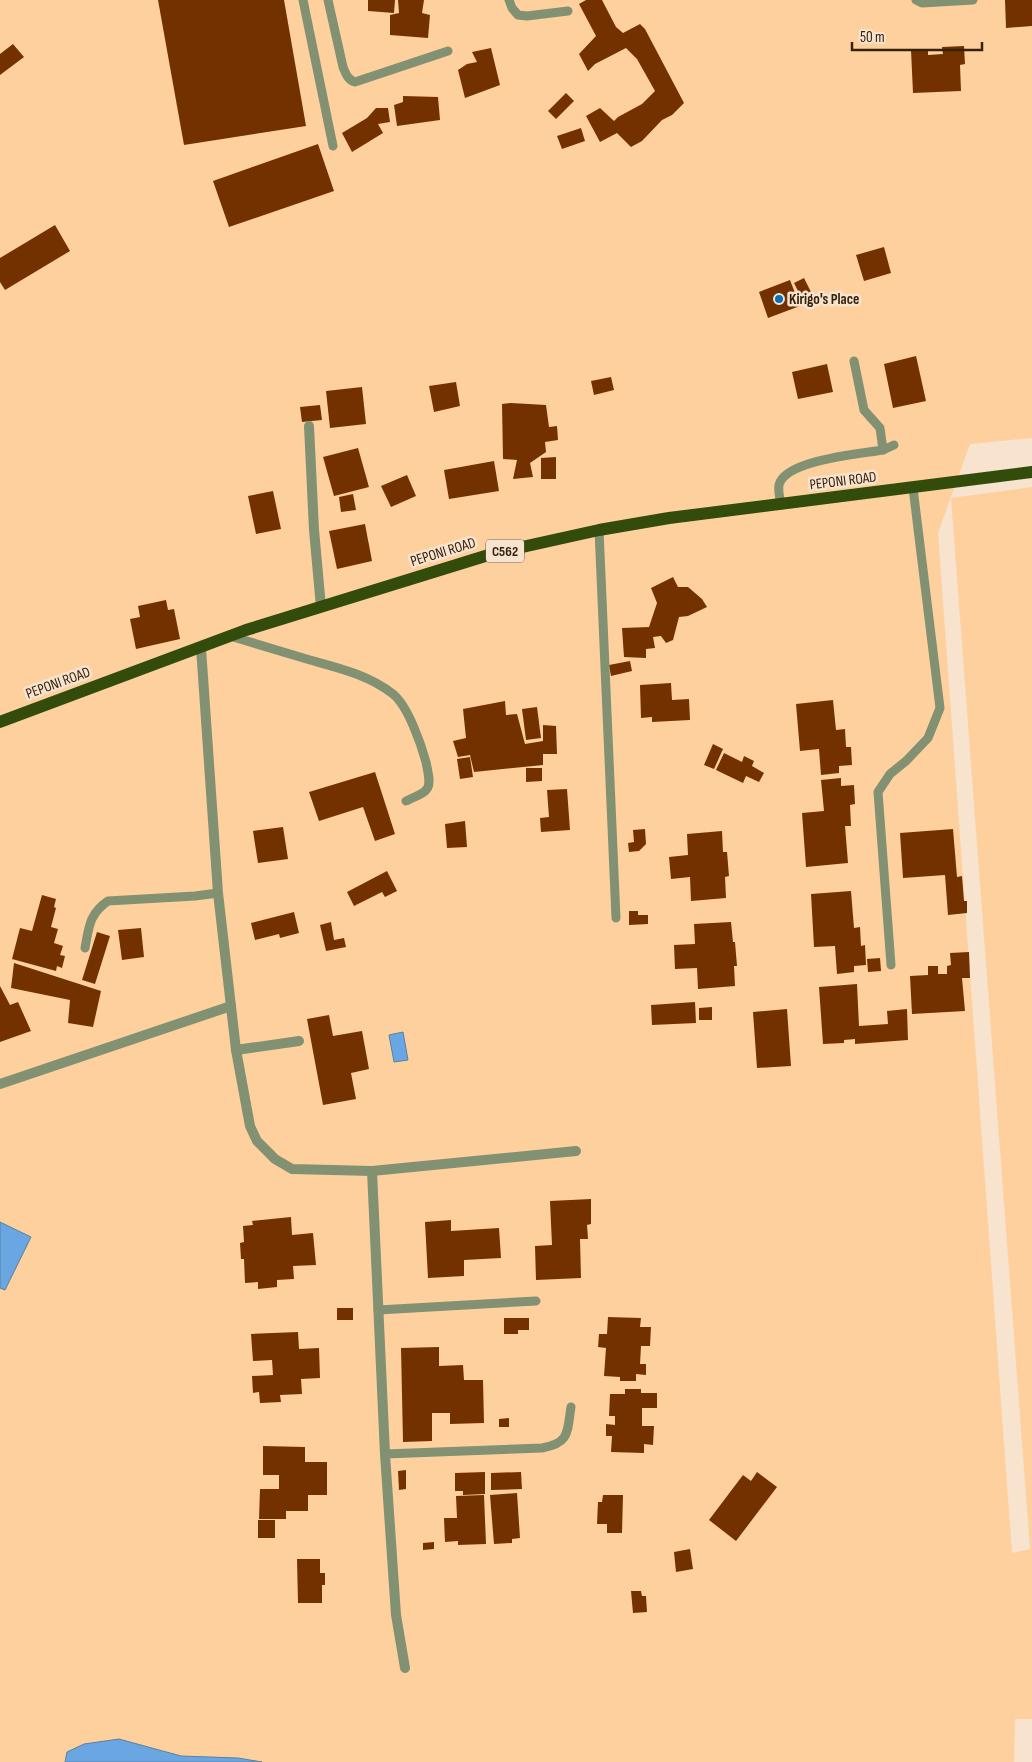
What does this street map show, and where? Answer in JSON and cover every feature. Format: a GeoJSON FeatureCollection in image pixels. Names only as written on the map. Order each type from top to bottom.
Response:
{"type":"FeatureCollection","features":[{"type":"Feature","properties":{"kind":"main road","name":"PEPONI ROAD"},"geometry":{"type":"LineString","coordinates":[[0,722],[230,636],[495,553],[599,530],[669,518],[1032,472]]}},
{"type":"Feature","properties":{"kind":"street"},"geometry":{"type":"LineString","coordinates":[[309,426],[314,530],[321,607]]}},
{"type":"Feature","properties":{"kind":"street"},"geometry":{"type":"LineString","coordinates":[[201,648],[218,893],[236,1050],[250,1126],[258,1141],[274,1159],[292,1169],[372,1171],[576,1151]]}},
{"type":"Feature","properties":{"kind":"street"},"geometry":{"type":"LineString","coordinates":[[0,1084],[231,1006]]}},
{"type":"Feature","properties":{"kind":"street"},"geometry":{"type":"LineString","coordinates":[[236,1050],[300,1041]]}},
{"type":"Feature","properties":{"kind":"street"},"geometry":{"type":"LineString","coordinates":[[372,1171],[385,1454],[396,1614],[405,1668]]}},
{"type":"Feature","properties":{"kind":"lane"},"geometry":{"type":"LineString","coordinates":[[304,0],[333,146]]}},
{"type":"Feature","properties":{"kind":"lane"},"geometry":{"type":"LineString","coordinates":[[328,0],[343,68],[346,76],[352,81],[355,82],[448,51]]}},
{"type":"Feature","properties":{"kind":"lane"},"geometry":{"type":"LineString","coordinates":[[510,0],[512,8],[518,15],[527,16],[568,11]]}},
{"type":"Feature","properties":{"kind":"lane"},"geometry":{"type":"LineString","coordinates":[[916,0],[922,3],[973,0]]}},
{"type":"Feature","properties":{"kind":"lane"},"geometry":{"type":"LineString","coordinates":[[854,361],[864,410],[880,428],[883,450]]}},
{"type":"Feature","properties":{"kind":"lane"},"geometry":{"type":"LineString","coordinates":[[781,505],[778,486],[785,474],[805,464],[883,450],[894,445]]}},
{"type":"Feature","properties":{"kind":"lane"},"geometry":{"type":"LineString","coordinates":[[891,965],[878,792],[890,774],[906,761],[928,738],[940,708],[913,488]]}},
{"type":"Feature","properties":{"kind":"lane"},"geometry":{"type":"LineString","coordinates":[[599,530],[616,918]]}},
{"type":"Feature","properties":{"kind":"lane"},"geometry":{"type":"LineString","coordinates":[[230,636],[363,675],[395,695],[407,713],[424,756],[429,777],[429,786],[424,794],[406,801]]}},
{"type":"Feature","properties":{"kind":"lane"},"geometry":{"type":"LineString","coordinates":[[84,948],[90,920],[99,907],[108,901],[218,893]]}},
{"type":"Feature","properties":{"kind":"lane"},"geometry":{"type":"LineString","coordinates":[[378,1310],[536,1301]]}},
{"type":"Feature","properties":{"kind":"lane"},"geometry":{"type":"LineString","coordinates":[[385,1454],[556,1446],[567,1433],[571,1407]]}},
{"type":"Feature","properties":{"kind":"shaded area"},"geometry":{"type":"Polygon","coordinates":[[[0,0],[1032,0],[1032,438],[970,444],[938,533],[1012,1553],[1030,1549],[951,498],[1032,487],[1032,1719],[1015,1719],[1014,1762],[0,1762],[0,0]]]}},
{"type":"Feature","properties":{"kind":"water"},"geometry":{"type":"Polygon","coordinates":[[[403,1032],[408,1060],[394,1062],[389,1035],[403,1032]]]}},
{"type":"Feature","properties":{"kind":"water"},"geometry":{"type":"Polygon","coordinates":[[[0,1222],[31,1237],[5,1290],[0,1288],[0,1222]]]}},
{"type":"Feature","properties":{"kind":"water"},"geometry":{"type":"Polygon","coordinates":[[[119,1739],[181,1756],[238,1758],[262,1762],[65,1762],[67,1752],[84,1744],[119,1739]]]}},
{"type":"Feature","properties":{"kind":"building"},"geometry":{"type":"Polygon","coordinates":[[[158,0],[284,0],[306,126],[184,145],[158,0]]]}},
{"type":"Feature","properties":{"kind":"building"},"geometry":{"type":"Polygon","coordinates":[[[368,0],[395,0],[394,13],[368,11],[368,0]]]}},
{"type":"Feature","properties":{"kind":"building"},"geometry":{"type":"Polygon","coordinates":[[[398,0],[424,0],[422,13],[430,15],[428,38],[390,35],[390,15],[399,13],[398,0]]]}},
{"type":"Feature","properties":{"kind":"building"},"geometry":{"type":"Polygon","coordinates":[[[586,0],[602,0],[616,27],[623,33],[640,24],[645,29],[684,103],[672,115],[662,120],[642,141],[631,147],[617,133],[600,142],[586,116],[600,108],[614,121],[642,104],[655,91],[637,59],[626,48],[595,64],[588,71],[579,54],[596,36],[579,4],[586,0]]]}},
{"type":"Feature","properties":{"kind":"building"},"geometry":{"type":"Polygon","coordinates":[[[1005,0],[1032,0],[1032,26],[1006,28],[1005,0]]]}},
{"type":"Feature","properties":{"kind":"building"},"geometry":{"type":"Polygon","coordinates":[[[13,44],[24,57],[0,75],[0,54],[13,44]]]}},
{"type":"Feature","properties":{"kind":"building"},"geometry":{"type":"Polygon","coordinates":[[[964,46],[965,64],[960,65],[961,91],[913,93],[911,50],[928,49],[928,55],[943,54],[942,47],[964,46]]]}},
{"type":"Feature","properties":{"kind":"building"},"geometry":{"type":"Polygon","coordinates":[[[491,48],[500,85],[465,98],[458,70],[467,64],[477,62],[472,52],[491,48]]]}},
{"type":"Feature","properties":{"kind":"building"},"geometry":{"type":"Polygon","coordinates":[[[566,93],[574,101],[556,119],[548,111],[566,93]]]}},
{"type":"Feature","properties":{"kind":"building"},"geometry":{"type":"Polygon","coordinates":[[[403,96],[438,97],[440,120],[397,126],[394,105],[403,102],[403,96]]]}},
{"type":"Feature","properties":{"kind":"building"},"geometry":{"type":"Polygon","coordinates":[[[376,108],[388,108],[390,122],[378,124],[383,133],[352,152],[342,133],[367,118],[376,108]]]}},
{"type":"Feature","properties":{"kind":"building"},"geometry":{"type":"Polygon","coordinates":[[[581,128],[585,141],[562,149],[557,136],[581,128]]]}},
{"type":"Feature","properties":{"kind":"building"},"geometry":{"type":"Polygon","coordinates":[[[318,144],[334,191],[229,227],[213,181],[318,144]]]}},
{"type":"Feature","properties":{"kind":"building"},"geometry":{"type":"Polygon","coordinates":[[[55,225],[70,251],[5,290],[0,282],[0,258],[55,225]]]}},
{"type":"Feature","properties":{"kind":"building"},"geometry":{"type":"Polygon","coordinates":[[[884,247],[891,273],[864,281],[856,255],[884,247]]]}},
{"type":"Feature","properties":{"kind":"building"},"geometry":{"type":"Polygon","coordinates":[[[804,278],[811,292],[801,297],[794,283],[804,278]]]}},
{"type":"Feature","properties":{"kind":"building","name":"Kirigo's Place"},"geometry":{"type":"Polygon","coordinates":[[[790,280],[800,306],[768,318],[759,292],[790,280]]]}},
{"type":"Feature","properties":{"kind":"building"},"geometry":{"type":"Polygon","coordinates":[[[916,356],[926,401],[893,408],[884,364],[916,356]]]}},
{"type":"Feature","properties":{"kind":"building"},"geometry":{"type":"Polygon","coordinates":[[[827,364],[833,392],[798,399],[792,372],[827,364]]]}},
{"type":"Feature","properties":{"kind":"building"},"geometry":{"type":"Polygon","coordinates":[[[611,377],[614,390],[594,395],[591,381],[611,377]]]}},
{"type":"Feature","properties":{"kind":"building"},"geometry":{"type":"Polygon","coordinates":[[[456,382],[460,406],[434,412],[429,386],[456,382]]]}},
{"type":"Feature","properties":{"kind":"building"},"geometry":{"type":"Polygon","coordinates":[[[362,387],[366,424],[330,428],[326,391],[362,387]]]}},
{"type":"Feature","properties":{"kind":"building"},"geometry":{"type":"Polygon","coordinates":[[[502,404],[546,405],[549,427],[557,426],[558,440],[545,442],[546,452],[530,463],[533,477],[513,479],[517,460],[503,459],[502,404]]]}},
{"type":"Feature","properties":{"kind":"building"},"geometry":{"type":"Polygon","coordinates":[[[320,405],[322,420],[302,422],[300,407],[320,405]]]}},
{"type":"Feature","properties":{"kind":"building"},"geometry":{"type":"Polygon","coordinates":[[[358,448],[369,487],[334,496],[323,457],[358,448]]]}},
{"type":"Feature","properties":{"kind":"building"},"geometry":{"type":"Polygon","coordinates":[[[556,457],[556,479],[541,479],[541,458],[556,457]]]}},
{"type":"Feature","properties":{"kind":"building"},"geometry":{"type":"Polygon","coordinates":[[[494,461],[499,491],[449,499],[444,470],[494,461]]]}},
{"type":"Feature","properties":{"kind":"building"},"geometry":{"type":"Polygon","coordinates":[[[407,475],[416,496],[391,507],[381,486],[407,475]]]}},
{"type":"Feature","properties":{"kind":"building"},"geometry":{"type":"Polygon","coordinates":[[[273,491],[281,529],[256,534],[248,496],[273,491]]]}},
{"type":"Feature","properties":{"kind":"building"},"geometry":{"type":"Polygon","coordinates":[[[353,494],[356,510],[341,512],[339,497],[353,494]]]}},
{"type":"Feature","properties":{"kind":"building"},"geometry":{"type":"Polygon","coordinates":[[[365,524],[372,561],[337,569],[329,531],[365,524]]]}},
{"type":"Feature","properties":{"kind":"building"},"geometry":{"type":"Polygon","coordinates":[[[673,577],[678,587],[688,587],[702,599],[707,607],[688,616],[679,617],[673,640],[666,643],[661,636],[653,637],[655,648],[646,649],[646,658],[624,657],[622,628],[649,627],[657,603],[651,588],[673,577]]]}},
{"type":"Feature","properties":{"kind":"building"},"geometry":{"type":"Polygon","coordinates":[[[166,600],[168,610],[174,609],[180,639],[136,649],[130,619],[140,617],[138,606],[166,600]]]}},
{"type":"Feature","properties":{"kind":"building"},"geometry":{"type":"Polygon","coordinates":[[[630,661],[632,671],[611,676],[609,665],[630,661]]]}},
{"type":"Feature","properties":{"kind":"building"},"geometry":{"type":"Polygon","coordinates":[[[671,683],[672,700],[689,699],[690,720],[652,722],[652,717],[641,718],[640,685],[671,683]]]}},
{"type":"Feature","properties":{"kind":"building"},"geometry":{"type":"Polygon","coordinates":[[[833,700],[836,730],[845,729],[846,747],[851,747],[852,765],[839,766],[839,773],[821,775],[819,749],[800,751],[796,704],[833,700]]]}},
{"type":"Feature","properties":{"kind":"building"},"geometry":{"type":"Polygon","coordinates":[[[505,701],[506,715],[517,714],[525,744],[543,741],[543,725],[556,726],[557,754],[543,754],[543,765],[474,772],[470,755],[458,757],[453,741],[466,738],[463,709],[505,701]]]}},
{"type":"Feature","properties":{"kind":"building"},"geometry":{"type":"Polygon","coordinates":[[[537,707],[541,738],[526,740],[522,709],[537,707]]]}},
{"type":"Feature","properties":{"kind":"building"},"geometry":{"type":"Polygon","coordinates":[[[713,744],[723,749],[714,769],[704,765],[713,744]]]}},
{"type":"Feature","properties":{"kind":"building"},"geometry":{"type":"Polygon","coordinates":[[[724,753],[742,762],[744,756],[754,761],[752,766],[764,773],[759,782],[746,776],[743,783],[716,770],[724,753]]]}},
{"type":"Feature","properties":{"kind":"building"},"geometry":{"type":"Polygon","coordinates":[[[470,757],[473,777],[460,779],[457,759],[470,757]]]}},
{"type":"Feature","properties":{"kind":"building"},"geometry":{"type":"Polygon","coordinates":[[[526,768],[542,768],[542,781],[526,782],[526,768]]]}},
{"type":"Feature","properties":{"kind":"building"},"geometry":{"type":"Polygon","coordinates":[[[375,772],[395,834],[375,841],[363,807],[319,821],[309,792],[375,772]]]}},
{"type":"Feature","properties":{"kind":"building"},"geometry":{"type":"Polygon","coordinates":[[[841,778],[841,786],[854,785],[855,804],[850,805],[851,826],[845,826],[848,863],[806,867],[802,813],[824,811],[821,780],[841,778]]]}},
{"type":"Feature","properties":{"kind":"building"},"geometry":{"type":"Polygon","coordinates":[[[567,789],[570,830],[541,832],[540,818],[549,817],[547,790],[567,789]]]}},
{"type":"Feature","properties":{"kind":"building"},"geometry":{"type":"Polygon","coordinates":[[[465,821],[467,847],[447,848],[445,824],[465,821]]]}},
{"type":"Feature","properties":{"kind":"building"},"geometry":{"type":"Polygon","coordinates":[[[283,827],[288,859],[258,863],[253,831],[283,827]]]}},
{"type":"Feature","properties":{"kind":"building"},"geometry":{"type":"Polygon","coordinates":[[[645,829],[646,844],[639,851],[629,852],[628,843],[634,842],[633,830],[645,829]]]}},
{"type":"Feature","properties":{"kind":"building"},"geometry":{"type":"Polygon","coordinates":[[[953,829],[957,877],[962,876],[964,901],[967,901],[967,913],[948,915],[945,875],[903,878],[900,833],[953,829]]]}},
{"type":"Feature","properties":{"kind":"building"},"geometry":{"type":"Polygon","coordinates":[[[722,831],[723,852],[727,852],[729,876],[725,877],[726,898],[691,901],[690,877],[671,879],[669,857],[688,855],[687,834],[722,831]]]}},
{"type":"Feature","properties":{"kind":"building"},"geometry":{"type":"Polygon","coordinates":[[[387,871],[397,891],[385,897],[382,892],[354,906],[347,892],[387,871]]]}},
{"type":"Feature","properties":{"kind":"building"},"geometry":{"type":"Polygon","coordinates":[[[851,891],[854,928],[860,927],[861,946],[865,945],[866,965],[854,966],[854,972],[837,974],[835,946],[814,947],[811,894],[851,891]]]}},
{"type":"Feature","properties":{"kind":"building"},"geometry":{"type":"Polygon","coordinates":[[[42,895],[56,899],[54,907],[56,908],[51,927],[58,929],[54,943],[63,946],[60,955],[65,956],[62,968],[57,966],[56,971],[12,959],[20,928],[32,931],[42,895]]]}},
{"type":"Feature","properties":{"kind":"building"},"geometry":{"type":"Polygon","coordinates":[[[629,911],[638,911],[638,915],[648,915],[648,924],[629,925],[629,911]]]}},
{"type":"Feature","properties":{"kind":"building"},"geometry":{"type":"Polygon","coordinates":[[[294,912],[299,933],[280,938],[279,934],[255,940],[251,923],[294,912]]]}},
{"type":"Feature","properties":{"kind":"building"},"geometry":{"type":"Polygon","coordinates":[[[331,922],[334,940],[344,938],[346,947],[326,951],[320,925],[331,922]]]}},
{"type":"Feature","properties":{"kind":"building"},"geometry":{"type":"Polygon","coordinates":[[[731,922],[737,966],[734,966],[735,986],[698,989],[697,968],[675,969],[674,945],[695,944],[694,924],[731,922]]]}},
{"type":"Feature","properties":{"kind":"building"},"geometry":{"type":"Polygon","coordinates":[[[141,928],[144,957],[122,960],[118,930],[141,928]]]}},
{"type":"Feature","properties":{"kind":"building"},"geometry":{"type":"Polygon","coordinates":[[[97,932],[110,936],[95,984],[82,980],[97,932]]]}},
{"type":"Feature","properties":{"kind":"building"},"geometry":{"type":"Polygon","coordinates":[[[969,952],[970,978],[962,978],[965,1011],[912,1014],[910,976],[928,975],[928,966],[938,966],[938,974],[947,974],[947,966],[951,965],[950,953],[969,952]]]}},
{"type":"Feature","properties":{"kind":"building"},"geometry":{"type":"Polygon","coordinates":[[[880,958],[881,971],[868,972],[867,959],[880,958]]]}},
{"type":"Feature","properties":{"kind":"building"},"geometry":{"type":"Polygon","coordinates":[[[14,963],[101,991],[93,1027],[68,1023],[70,1000],[11,988],[14,963]]]}},
{"type":"Feature","properties":{"kind":"building"},"geometry":{"type":"Polygon","coordinates":[[[857,984],[859,1026],[888,1024],[887,1011],[907,1009],[908,1040],[855,1044],[855,1039],[844,1040],[844,1043],[823,1044],[819,987],[857,984]]]}},
{"type":"Feature","properties":{"kind":"building"},"geometry":{"type":"Polygon","coordinates":[[[0,986],[10,1005],[18,1002],[31,1031],[0,1042],[0,986]]]}},
{"type":"Feature","properties":{"kind":"building"},"geometry":{"type":"Polygon","coordinates":[[[695,1002],[696,1023],[652,1025],[651,1005],[695,1002]]]}},
{"type":"Feature","properties":{"kind":"building"},"geometry":{"type":"Polygon","coordinates":[[[712,1007],[712,1020],[699,1020],[699,1008],[712,1007]]]}},
{"type":"Feature","properties":{"kind":"building"},"geometry":{"type":"Polygon","coordinates":[[[787,1009],[791,1066],[757,1068],[753,1012],[787,1009]]]}},
{"type":"Feature","properties":{"kind":"building"},"geometry":{"type":"Polygon","coordinates":[[[329,1015],[333,1036],[362,1031],[369,1069],[351,1073],[356,1099],[323,1105],[307,1019],[329,1015]]]}},
{"type":"Feature","properties":{"kind":"building"},"geometry":{"type":"Polygon","coordinates":[[[591,1199],[591,1224],[587,1225],[588,1239],[580,1239],[581,1278],[536,1280],[535,1246],[552,1245],[550,1201],[591,1199]]]}},
{"type":"Feature","properties":{"kind":"building"},"geometry":{"type":"Polygon","coordinates":[[[291,1217],[292,1235],[313,1233],[316,1265],[293,1266],[294,1279],[277,1280],[277,1287],[258,1289],[258,1282],[245,1283],[244,1259],[241,1259],[240,1243],[244,1242],[243,1226],[253,1225],[252,1221],[291,1217]]]}},
{"type":"Feature","properties":{"kind":"building"},"geometry":{"type":"Polygon","coordinates":[[[451,1220],[451,1231],[499,1228],[501,1258],[464,1260],[464,1276],[428,1278],[425,1222],[451,1220]]]}},
{"type":"Feature","properties":{"kind":"building"},"geometry":{"type":"Polygon","coordinates":[[[337,1308],[353,1308],[353,1320],[337,1320],[337,1308]]]}},
{"type":"Feature","properties":{"kind":"building"},"geometry":{"type":"Polygon","coordinates":[[[608,1317],[641,1318],[640,1327],[651,1327],[650,1346],[641,1346],[640,1364],[646,1364],[646,1375],[636,1374],[636,1381],[620,1381],[620,1377],[604,1376],[606,1348],[598,1347],[599,1334],[607,1334],[608,1317]]]}},
{"type":"Feature","properties":{"kind":"building"},"geometry":{"type":"Polygon","coordinates":[[[504,1318],[529,1318],[529,1330],[518,1330],[518,1334],[504,1334],[504,1318]]]}},
{"type":"Feature","properties":{"kind":"building"},"geometry":{"type":"Polygon","coordinates":[[[298,1332],[299,1349],[319,1348],[320,1378],[301,1379],[302,1394],[280,1395],[281,1402],[260,1403],[259,1392],[253,1393],[252,1376],[273,1375],[272,1360],[253,1361],[251,1334],[298,1332]]]}},
{"type":"Feature","properties":{"kind":"building"},"geometry":{"type":"Polygon","coordinates":[[[439,1347],[439,1366],[463,1365],[464,1380],[483,1380],[484,1423],[450,1424],[450,1413],[432,1413],[432,1441],[403,1442],[401,1348],[439,1347]]]}},
{"type":"Feature","properties":{"kind":"building"},"geometry":{"type":"Polygon","coordinates":[[[625,1389],[641,1389],[641,1393],[657,1393],[657,1408],[642,1408],[642,1426],[654,1426],[653,1445],[644,1444],[644,1453],[611,1452],[612,1436],[606,1436],[606,1424],[615,1425],[615,1416],[609,1416],[610,1394],[625,1394],[625,1389]]]}},
{"type":"Feature","properties":{"kind":"building"},"geometry":{"type":"Polygon","coordinates":[[[509,1418],[509,1427],[499,1427],[499,1419],[509,1418]]]}},
{"type":"Feature","properties":{"kind":"building"},"geometry":{"type":"Polygon","coordinates":[[[263,1446],[305,1447],[305,1462],[327,1462],[327,1495],[308,1495],[308,1511],[286,1511],[286,1519],[259,1519],[260,1489],[279,1489],[279,1475],[263,1475],[263,1446]]]}},
{"type":"Feature","properties":{"kind":"building"},"geometry":{"type":"Polygon","coordinates":[[[406,1470],[406,1489],[399,1490],[398,1471],[406,1470]]]}},
{"type":"Feature","properties":{"kind":"building"},"geometry":{"type":"Polygon","coordinates":[[[485,1472],[485,1494],[463,1495],[463,1491],[455,1491],[455,1473],[485,1472]]]}},
{"type":"Feature","properties":{"kind":"building"},"geometry":{"type":"Polygon","coordinates":[[[521,1472],[522,1489],[491,1490],[491,1473],[521,1472]]]}},
{"type":"Feature","properties":{"kind":"building"},"geometry":{"type":"Polygon","coordinates":[[[757,1472],[777,1487],[736,1541],[709,1520],[743,1475],[751,1481],[757,1472]]]}},
{"type":"Feature","properties":{"kind":"building"},"geometry":{"type":"Polygon","coordinates":[[[517,1493],[520,1538],[512,1539],[512,1543],[494,1544],[490,1495],[517,1493]]]}},
{"type":"Feature","properties":{"kind":"building"},"geometry":{"type":"Polygon","coordinates":[[[484,1495],[486,1544],[458,1545],[458,1541],[445,1542],[444,1518],[457,1518],[456,1496],[484,1495]]]}},
{"type":"Feature","properties":{"kind":"building"},"geometry":{"type":"Polygon","coordinates":[[[603,1495],[623,1495],[622,1533],[607,1533],[607,1524],[597,1524],[598,1502],[602,1502],[603,1495]]]}},
{"type":"Feature","properties":{"kind":"building"},"geometry":{"type":"Polygon","coordinates":[[[258,1520],[275,1520],[275,1538],[258,1538],[258,1520]]]}},
{"type":"Feature","properties":{"kind":"building"},"geometry":{"type":"Polygon","coordinates":[[[434,1542],[434,1549],[423,1550],[423,1543],[434,1542]]]}},
{"type":"Feature","properties":{"kind":"building"},"geometry":{"type":"Polygon","coordinates":[[[690,1549],[693,1569],[676,1572],[674,1552],[690,1549]]]}},
{"type":"Feature","properties":{"kind":"building"},"geometry":{"type":"Polygon","coordinates":[[[297,1559],[320,1559],[320,1573],[325,1573],[325,1585],[322,1585],[322,1603],[298,1603],[297,1559]]]}},
{"type":"Feature","properties":{"kind":"building"},"geometry":{"type":"Polygon","coordinates":[[[631,1591],[641,1591],[642,1596],[646,1596],[647,1612],[633,1613],[631,1591]]]}},
{"type":"Feature","properties":{"kind":"place","name":"Kirigo's Place"},"geometry":{"type":"Point","coordinates":[779,299]}}]}
